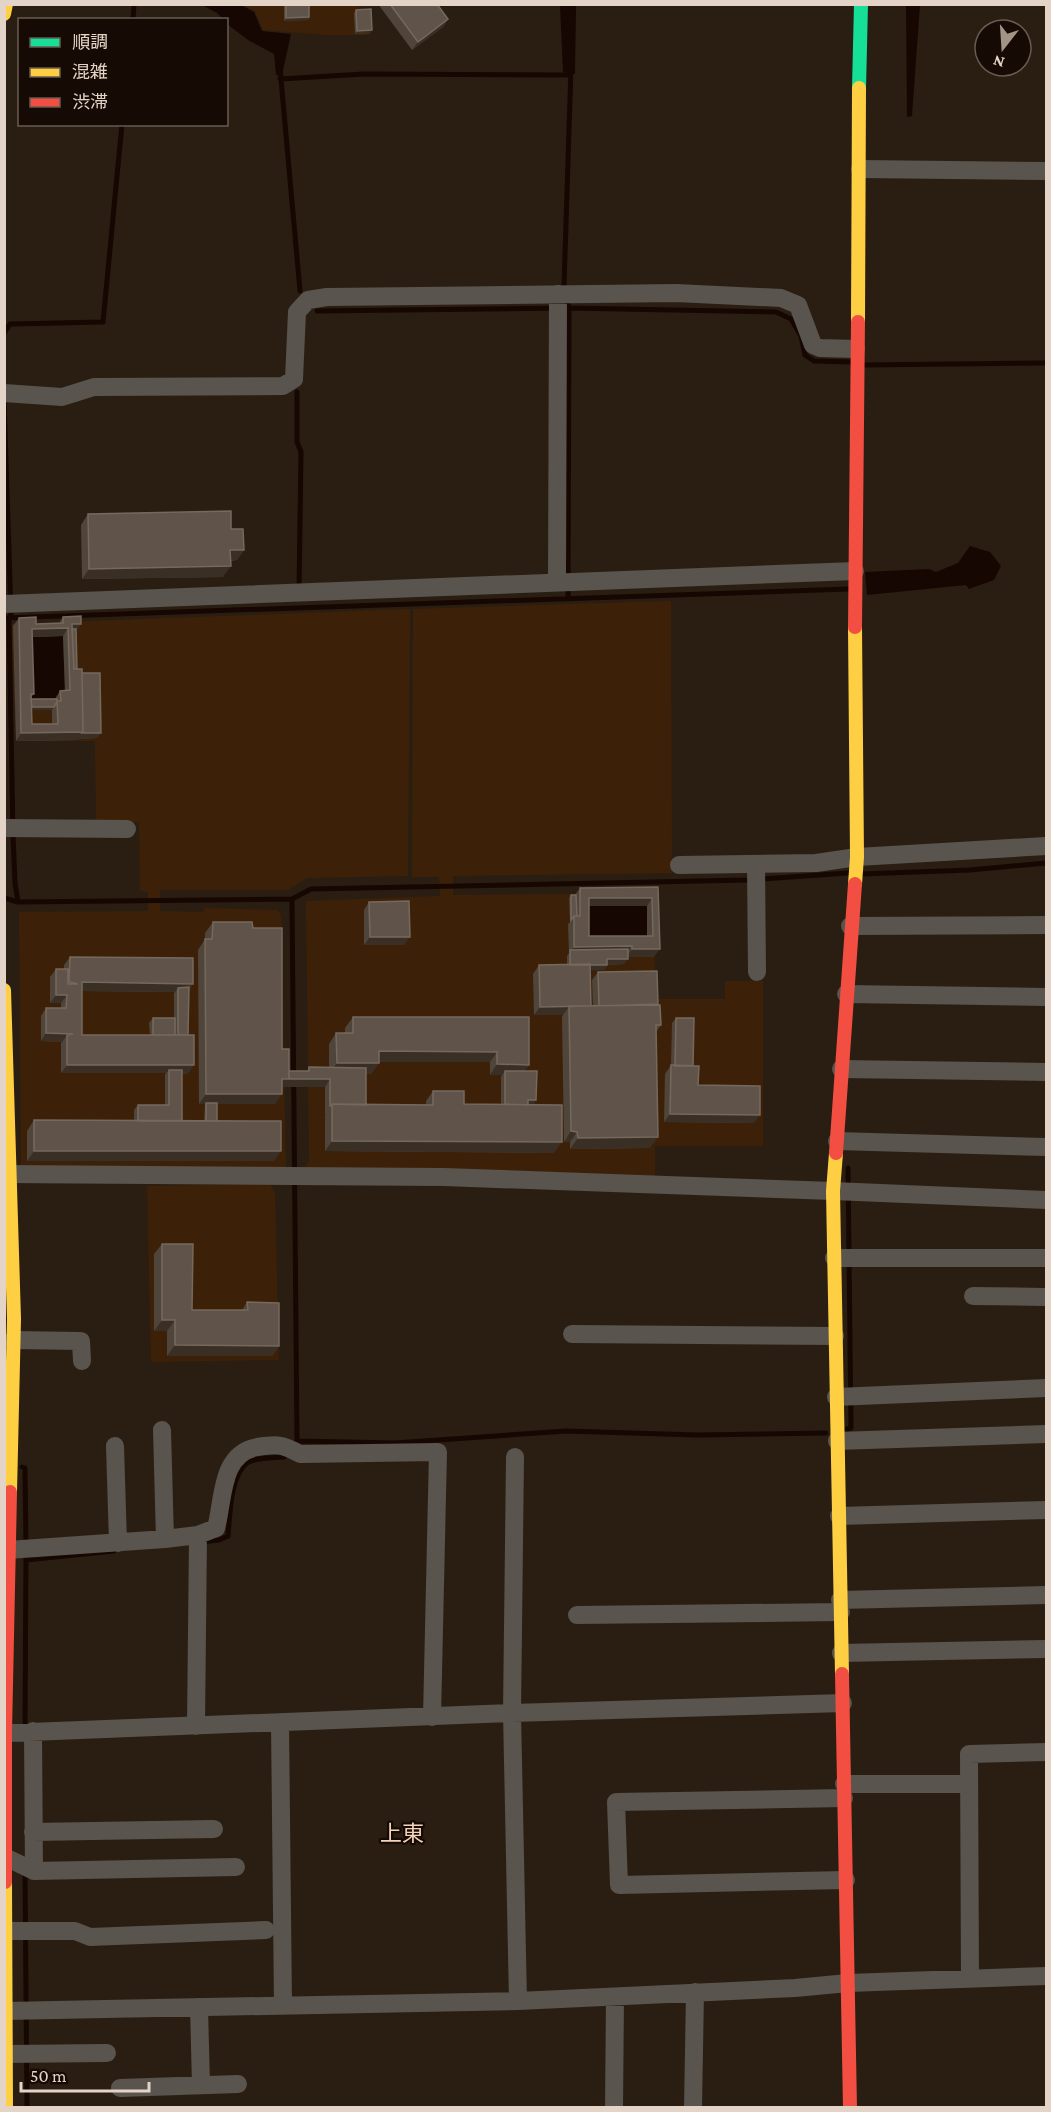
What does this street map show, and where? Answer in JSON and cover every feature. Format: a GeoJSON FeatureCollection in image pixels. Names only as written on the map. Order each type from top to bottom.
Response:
{"type":"FeatureCollection","features":[{"type":"Feature","properties":{"kind":"street"},"geometry":{"type":"LineString","coordinates":[[4,15],[6,4]]}},
{"type":"Feature","properties":{"kind":"street"},"geometry":{"type":"LineString","coordinates":[[850,2108],[837,1441],[846,1396],[836,1336],[844,1257],[843,1191],[837,1141],[856,862],[856,370],[861,4]]}},
{"type":"Feature","properties":{"kind":"street"},"geometry":{"type":"LineString","coordinates":[[860,169],[1047,171]]}},
{"type":"Feature","properties":{"kind":"street"},"geometry":{"type":"LineString","coordinates":[[7,393],[62,397],[94,387],[283,386],[294,379],[297,312],[308,300],[327,297],[561,300],[676,293],[781,298],[798,305],[813,345],[820,348],[857,352]]}},
{"type":"Feature","properties":{"kind":"street"},"geometry":{"type":"LineString","coordinates":[[561,300],[564,582]]}},
{"type":"Feature","properties":{"kind":"street"},"geometry":{"type":"LineString","coordinates":[[8,604],[564,582],[855,582]]}},
{"type":"Feature","properties":{"kind":"street"},"geometry":{"type":"LineString","coordinates":[[11,828],[127,829]]}},
{"type":"Feature","properties":{"kind":"street"},"geometry":{"type":"LineString","coordinates":[[679,865],[756,868],[1047,846]]}},
{"type":"Feature","properties":{"kind":"street"},"geometry":{"type":"LineString","coordinates":[[756,868],[757,972]]}},
{"type":"Feature","properties":{"kind":"street"},"geometry":{"type":"LineString","coordinates":[[850,926],[1047,925]]}},
{"type":"Feature","properties":{"kind":"street"},"geometry":{"type":"LineString","coordinates":[[4,990],[13,1340],[7,1469],[21,1549],[16,1728],[22,1865],[19,1931],[20,2054],[6,2108]]}},
{"type":"Feature","properties":{"kind":"street"},"geometry":{"type":"LineString","coordinates":[[846,994],[1047,997]]}},
{"type":"Feature","properties":{"kind":"street"},"geometry":{"type":"LineString","coordinates":[[841,1069],[1047,1072]]}},
{"type":"Feature","properties":{"kind":"street"},"geometry":{"type":"LineString","coordinates":[[837,1141],[1047,1148]]}},
{"type":"Feature","properties":{"kind":"street"},"geometry":{"type":"LineString","coordinates":[[7,1174],[444,1177],[1047,1200]]}},
{"type":"Feature","properties":{"kind":"street"},"geometry":{"type":"LineString","coordinates":[[844,1257],[1047,1258]]}},
{"type":"Feature","properties":{"kind":"street"},"geometry":{"type":"LineString","coordinates":[[973,1296],[1047,1297]]}},
{"type":"Feature","properties":{"kind":"street"},"geometry":{"type":"LineString","coordinates":[[572,1334],[836,1336]]}},
{"type":"Feature","properties":{"kind":"street"},"geometry":{"type":"LineString","coordinates":[[13,1340],[81,1341],[82,1362]]}},
{"type":"Feature","properties":{"kind":"street"},"geometry":{"type":"LineString","coordinates":[[846,1396],[1047,1388]]}},
{"type":"Feature","properties":{"kind":"street"},"geometry":{"type":"LineString","coordinates":[[162,1430],[165,1539]]}},
{"type":"Feature","properties":{"kind":"street"},"geometry":{"type":"LineString","coordinates":[[837,1441],[1047,1434]]}},
{"type":"Feature","properties":{"kind":"street"},"geometry":{"type":"LineString","coordinates":[[21,1549],[165,1539],[198,1541],[216,1528],[229,1467],[237,1456],[248,1449],[282,1444],[300,1454],[438,1452],[432,1717]]}},
{"type":"Feature","properties":{"kind":"street"},"geometry":{"type":"LineString","coordinates":[[115,1446],[118,1543]]}},
{"type":"Feature","properties":{"kind":"street"},"geometry":{"type":"LineString","coordinates":[[515,1457],[512,1713],[518,2001]]}},
{"type":"Feature","properties":{"kind":"street"},"geometry":{"type":"LineString","coordinates":[[838,1516],[1047,1510]]}},
{"type":"Feature","properties":{"kind":"street"},"geometry":{"type":"LineString","coordinates":[[196,1726],[198,1541]]}},
{"type":"Feature","properties":{"kind":"street"},"geometry":{"type":"LineString","coordinates":[[577,1615],[840,1606],[1047,1595]]}},
{"type":"Feature","properties":{"kind":"street"},"geometry":{"type":"LineString","coordinates":[[841,1653],[1047,1649]]}},
{"type":"Feature","properties":{"kind":"street"},"geometry":{"type":"LineString","coordinates":[[16,1728],[196,1726],[843,1703]]}},
{"type":"Feature","properties":{"kind":"street"},"geometry":{"type":"LineString","coordinates":[[280,1723],[283,2005]]}},
{"type":"Feature","properties":{"kind":"street"},"geometry":{"type":"LineString","coordinates":[[16,1728],[33,1832],[22,1865]]}},
{"type":"Feature","properties":{"kind":"street"},"geometry":{"type":"LineString","coordinates":[[970,1978],[969,1754],[1047,1752]]}},
{"type":"Feature","properties":{"kind":"street"},"geometry":{"type":"LineString","coordinates":[[846,1880],[619,1885],[616,1802],[969,1784]]}},
{"type":"Feature","properties":{"kind":"street"},"geometry":{"type":"LineString","coordinates":[[33,1832],[214,1829]]}},
{"type":"Feature","properties":{"kind":"street"},"geometry":{"type":"LineString","coordinates":[[22,1865],[236,1867]]}},
{"type":"Feature","properties":{"kind":"street"},"geometry":{"type":"LineString","coordinates":[[19,1931],[75,1931],[90,1937],[266,1930]]}},
{"type":"Feature","properties":{"kind":"street"},"geometry":{"type":"LineString","coordinates":[[19,2010],[518,2001],[795,1989],[848,1983],[1047,1976]]}},
{"type":"Feature","properties":{"kind":"street"},"geometry":{"type":"LineString","coordinates":[[693,2108],[694,1992]]}},
{"type":"Feature","properties":{"kind":"street"},"geometry":{"type":"LineString","coordinates":[[614,2108],[615,1997]]}},
{"type":"Feature","properties":{"kind":"street"},"geometry":{"type":"LineString","coordinates":[[200,2007],[201,2085]]}},
{"type":"Feature","properties":{"kind":"street"},"geometry":{"type":"LineString","coordinates":[[20,2054],[107,2053]]}},
{"type":"Feature","properties":{"kind":"street"},"geometry":{"type":"LineString","coordinates":[[120,2088],[238,2084]]}},
{"type":"Feature","properties":{"kind":"shaded area"},"geometry":{"type":"Polygon","coordinates":[[[202,5],[241,5],[254,12],[262,31],[291,34],[282,75],[276,75],[274,54],[248,40],[228,25],[228,18],[222,18],[202,5]]]}},
{"type":"Feature","properties":{"kind":"shaded area"},"geometry":{"type":"Polygon","coordinates":[[[243,5],[353,5],[370,10],[371,35],[325,35],[263,30],[255,11],[243,5]]]}},
{"type":"Feature","properties":{"kind":"shaded area"},"geometry":{"type":"Polygon","coordinates":[[[560,5],[576,5],[575,74],[563,72],[560,5]]]}},
{"type":"Feature","properties":{"kind":"shaded area"},"geometry":{"type":"Polygon","coordinates":[[[906,5],[920,5],[912,116],[907,117],[906,5]]]}},
{"type":"Feature","properties":{"kind":"shaded area"},"geometry":{"type":"Polygon","coordinates":[[[970,546],[990,552],[1001,566],[994,580],[969,589],[966,585],[867,595],[865,572],[929,569],[936,572],[958,563],[970,546]]]}},
{"type":"Feature","properties":{"kind":"shaded area"},"geometry":{"type":"Polygon","coordinates":[[[671,601],[672,873],[453,876],[453,895],[654,893],[655,999],[725,999],[725,981],[763,981],[763,1146],[655,1146],[655,1179],[304,1170],[309,1161],[306,901],[440,896],[439,877],[412,877],[413,609],[671,601]]]}},
{"type":"Feature","properties":{"kind":"shaded area"},"geometry":{"type":"Polygon","coordinates":[[[410,609],[408,876],[307,878],[288,890],[160,890],[160,911],[203,912],[205,908],[277,910],[281,915],[286,1167],[21,1166],[19,912],[148,911],[148,892],[140,891],[139,822],[96,822],[95,741],[16,741],[11,624],[410,609]]]}},
{"type":"Feature","properties":{"kind":"shaded area"},"geometry":{"type":"Polygon","coordinates":[[[63,636],[65,698],[28,699],[26,637],[63,636]]]}},
{"type":"Feature","properties":{"kind":"shaded area"},"geometry":{"type":"Polygon","coordinates":[[[583,906],[647,906],[647,944],[584,944],[583,906]]]}},
{"type":"Feature","properties":{"kind":"shaded area"},"geometry":{"type":"Polygon","coordinates":[[[270,1184],[275,1193],[279,1360],[151,1362],[147,1186],[270,1184]]]}},
{"type":"Feature","properties":{"kind":"building"},"geometry":{"type":"Polygon","coordinates":[[[286,4],[309,4],[309,17],[286,18],[286,4]]]}},
{"type":"Feature","properties":{"kind":"building"},"geometry":{"type":"Polygon","coordinates":[[[390,4],[437,4],[448,19],[418,42],[390,4]]]}},
{"type":"Feature","properties":{"kind":"building"},"geometry":{"type":"Polygon","coordinates":[[[371,9],[372,30],[357,31],[356,10],[371,9]]]}},
{"type":"Feature","properties":{"kind":"building"},"geometry":{"type":"Polygon","coordinates":[[[231,511],[231,529],[243,529],[244,550],[230,550],[231,566],[89,569],[88,514],[231,511]]]}},
{"type":"Feature","properties":{"kind":"building"},"geometry":{"type":"Polygon","coordinates":[[[81,616],[81,624],[72,624],[74,669],[82,669],[83,732],[21,733],[19,618],[36,617],[36,624],[63,623],[63,617],[81,616]],[[68,628],[32,629],[34,694],[31,694],[32,724],[58,724],[57,701],[61,701],[60,691],[70,690],[68,628]]]}},
{"type":"Feature","properties":{"kind":"building"},"geometry":{"type":"Polygon","coordinates":[[[72,629],[76,629],[77,669],[74,669],[72,629]]]}},
{"type":"Feature","properties":{"kind":"building"},"geometry":{"type":"Polygon","coordinates":[[[82,673],[100,673],[101,733],[82,733],[82,673]]]}},
{"type":"Feature","properties":{"kind":"building"},"geometry":{"type":"Polygon","coordinates":[[[31,699],[57,699],[57,702],[54,707],[32,707],[31,699]]]}},
{"type":"Feature","properties":{"kind":"building"},"geometry":{"type":"Polygon","coordinates":[[[658,887],[660,949],[632,949],[632,946],[574,947],[574,916],[580,916],[580,888],[658,887]],[[589,898],[589,936],[653,936],[652,898],[589,898]]]}},
{"type":"Feature","properties":{"kind":"building"},"geometry":{"type":"Polygon","coordinates":[[[571,895],[576,895],[577,916],[571,920],[571,895]]]}},
{"type":"Feature","properties":{"kind":"building"},"geometry":{"type":"Polygon","coordinates":[[[409,901],[410,937],[370,937],[369,902],[409,901]]]}},
{"type":"Feature","properties":{"kind":"building"},"geometry":{"type":"Polygon","coordinates":[[[213,922],[252,922],[253,928],[282,928],[282,1049],[289,1049],[289,1079],[282,1079],[282,1094],[206,1094],[205,939],[212,939],[213,922]]]}},
{"type":"Feature","properties":{"kind":"building"},"geometry":{"type":"Polygon","coordinates":[[[628,949],[628,959],[607,959],[607,965],[570,965],[570,950],[628,949]]]}},
{"type":"Feature","properties":{"kind":"building"},"geometry":{"type":"Polygon","coordinates":[[[70,957],[193,958],[193,984],[82,982],[82,1035],[194,1035],[194,1065],[67,1065],[67,1035],[73,1034],[46,1033],[46,1008],[66,1008],[67,995],[56,995],[56,969],[68,969],[68,984],[78,984],[69,982],[70,957]]]}},
{"type":"Feature","properties":{"kind":"building"},"geometry":{"type":"Polygon","coordinates":[[[590,964],[591,1006],[540,1007],[539,965],[590,964]]]}},
{"type":"Feature","properties":{"kind":"building"},"geometry":{"type":"Polygon","coordinates":[[[657,971],[658,1004],[599,1006],[598,972],[657,971]]]}},
{"type":"Feature","properties":{"kind":"building"},"geometry":{"type":"Polygon","coordinates":[[[189,987],[188,1035],[178,1035],[178,988],[189,987]]]}},
{"type":"Feature","properties":{"kind":"building"},"geometry":{"type":"Polygon","coordinates":[[[660,1005],[661,1025],[656,1025],[658,1137],[578,1138],[577,1132],[571,1131],[569,1006],[660,1005]]]}},
{"type":"Feature","properties":{"kind":"building"},"geometry":{"type":"Polygon","coordinates":[[[353,1017],[529,1017],[529,1065],[497,1064],[497,1052],[379,1051],[379,1063],[337,1063],[336,1033],[353,1033],[353,1017]]]}},
{"type":"Feature","properties":{"kind":"building"},"geometry":{"type":"Polygon","coordinates":[[[153,1018],[175,1018],[175,1035],[153,1035],[153,1018]]]}},
{"type":"Feature","properties":{"kind":"building"},"geometry":{"type":"Polygon","coordinates":[[[676,1018],[694,1018],[693,1066],[675,1066],[676,1018]]]}},
{"type":"Feature","properties":{"kind":"building"},"geometry":{"type":"Polygon","coordinates":[[[671,1065],[699,1066],[698,1085],[760,1086],[760,1115],[670,1114],[671,1065]]]}},
{"type":"Feature","properties":{"kind":"building"},"geometry":{"type":"Polygon","coordinates":[[[309,1067],[366,1068],[366,1105],[332,1104],[330,1106],[330,1079],[289,1079],[289,1071],[309,1071],[309,1067]]]}},
{"type":"Feature","properties":{"kind":"building"},"geometry":{"type":"Polygon","coordinates":[[[169,1070],[182,1070],[182,1121],[138,1121],[138,1105],[169,1105],[169,1070]]]}},
{"type":"Feature","properties":{"kind":"building"},"geometry":{"type":"Polygon","coordinates":[[[505,1071],[537,1071],[536,1100],[528,1100],[528,1105],[505,1104],[505,1071]]]}},
{"type":"Feature","properties":{"kind":"building"},"geometry":{"type":"Polygon","coordinates":[[[433,1091],[464,1091],[464,1104],[562,1105],[562,1142],[332,1141],[332,1104],[433,1105],[433,1091]]]}},
{"type":"Feature","properties":{"kind":"building"},"geometry":{"type":"Polygon","coordinates":[[[206,1103],[217,1103],[217,1121],[206,1121],[206,1103]]]}},
{"type":"Feature","properties":{"kind":"building"},"geometry":{"type":"Polygon","coordinates":[[[34,1120],[281,1121],[281,1151],[34,1151],[34,1120]]]}},
{"type":"Feature","properties":{"kind":"building"},"geometry":{"type":"Polygon","coordinates":[[[162,1244],[193,1244],[192,1310],[248,1310],[247,1302],[279,1303],[279,1346],[175,1345],[175,1320],[162,1320],[162,1244]]]}},
{"type":"Feature","properties":{"kind":"waterway"},"geometry":{"type":"LineString","coordinates":[[133,18],[134,4]]}},
{"type":"Feature","properties":{"kind":"waterway"},"geometry":{"type":"LineString","coordinates":[[568,598],[569,308],[564,286],[571,67]]}},
{"type":"Feature","properties":{"kind":"waterway"},"geometry":{"type":"LineString","coordinates":[[280,68],[300,291]]}},
{"type":"Feature","properties":{"kind":"waterway"},"geometry":{"type":"LineString","coordinates":[[280,79],[364,74],[571,75]]}},
{"type":"Feature","properties":{"kind":"waterway"},"geometry":{"type":"LineString","coordinates":[[4,333],[10,324],[103,322],[122,126]]}},
{"type":"Feature","properties":{"kind":"waterway"},"geometry":{"type":"LineString","coordinates":[[317,311],[569,308],[776,312],[791,319],[801,336],[805,355],[814,361],[851,362]]}},
{"type":"Feature","properties":{"kind":"waterway"},"geometry":{"type":"LineString","coordinates":[[863,365],[1046,363]]}},
{"type":"Feature","properties":{"kind":"waterway"},"geometry":{"type":"LineString","coordinates":[[297,392],[297,442],[301,452],[299,591]]}},
{"type":"Feature","properties":{"kind":"waterway"},"geometry":{"type":"LineString","coordinates":[[4,399],[11,614],[9,619],[13,835],[18,902]]}},
{"type":"Feature","properties":{"kind":"waterway"},"geometry":{"type":"LineString","coordinates":[[4,618],[848,589]]}},
{"type":"Feature","properties":{"kind":"waterway"},"geometry":{"type":"LineString","coordinates":[[861,874],[970,870],[1046,863]]}},
{"type":"Feature","properties":{"kind":"waterway"},"geometry":{"type":"LineString","coordinates":[[4,898],[18,902],[292,899],[311,889],[747,880],[848,873]]}},
{"type":"Feature","properties":{"kind":"waterway"},"geometry":{"type":"LineString","coordinates":[[201,1542],[219,1540],[228,1536],[234,1487],[241,1469],[251,1461],[284,1457],[297,1441],[292,899]]}},
{"type":"Feature","properties":{"kind":"waterway"},"geometry":{"type":"LineString","coordinates":[[847,1429],[851,1428],[848,1168]]}},
{"type":"Feature","properties":{"kind":"waterway"},"geometry":{"type":"LineString","coordinates":[[297,1441],[395,1443],[566,1431],[697,1435],[826,1433]]}},
{"type":"Feature","properties":{"kind":"waterway"},"geometry":{"type":"LineString","coordinates":[[22,1467],[25,1468],[26,1545]]}},
{"type":"Feature","properties":{"kind":"waterway"},"geometry":{"type":"LineString","coordinates":[[26,1560],[114,1551]]}},
{"type":"Feature","properties":{"kind":"waterway"},"geometry":{"type":"LineString","coordinates":[[25,1728],[26,1557]]}},
{"type":"Feature","properties":{"kind":"waterway"},"geometry":{"type":"LineString","coordinates":[[25,1872],[27,2108]]}},
{"type":"Feature","properties":{"kind":"traffic: fast"},"geometry":{"type":"LineString","coordinates":[[859,88],[861,4]]}},
{"type":"Feature","properties":{"kind":"traffic: slow"},"geometry":{"type":"LineString","coordinates":[[4,14],[6,4]]}},
{"type":"Feature","properties":{"kind":"traffic: slow"},"geometry":{"type":"LineString","coordinates":[[858,322],[859,88]]}},
{"type":"Feature","properties":{"kind":"traffic: slow"},"geometry":{"type":"LineString","coordinates":[[855,627],[857,857],[855,884]]}},
{"type":"Feature","properties":{"kind":"traffic: slow"},"geometry":{"type":"LineString","coordinates":[[4,990],[14,1319],[10,1492]]}},
{"type":"Feature","properties":{"kind":"traffic: slow"},"geometry":{"type":"LineString","coordinates":[[836,1153],[833,1191],[842,1674]]}},
{"type":"Feature","properties":{"kind":"traffic: slow"},"geometry":{"type":"LineString","coordinates":[[5,1882],[6,2108]]}},
{"type":"Feature","properties":{"kind":"traffic: jam"},"geometry":{"type":"LineString","coordinates":[[855,627],[858,322]]}},
{"type":"Feature","properties":{"kind":"traffic: jam"},"geometry":{"type":"LineString","coordinates":[[836,1153],[855,884]]}},
{"type":"Feature","properties":{"kind":"traffic: jam"},"geometry":{"type":"LineString","coordinates":[[5,1882],[5,1733],[10,1492]]}},
{"type":"Feature","properties":{"kind":"traffic: jam"},"geometry":{"type":"LineString","coordinates":[[842,1674],[850,2108]]}},
{"type":"Feature","properties":{"kind":"district","name":"上東"},"geometry":{"type":"Point","coordinates":[402,1833]}}]}
